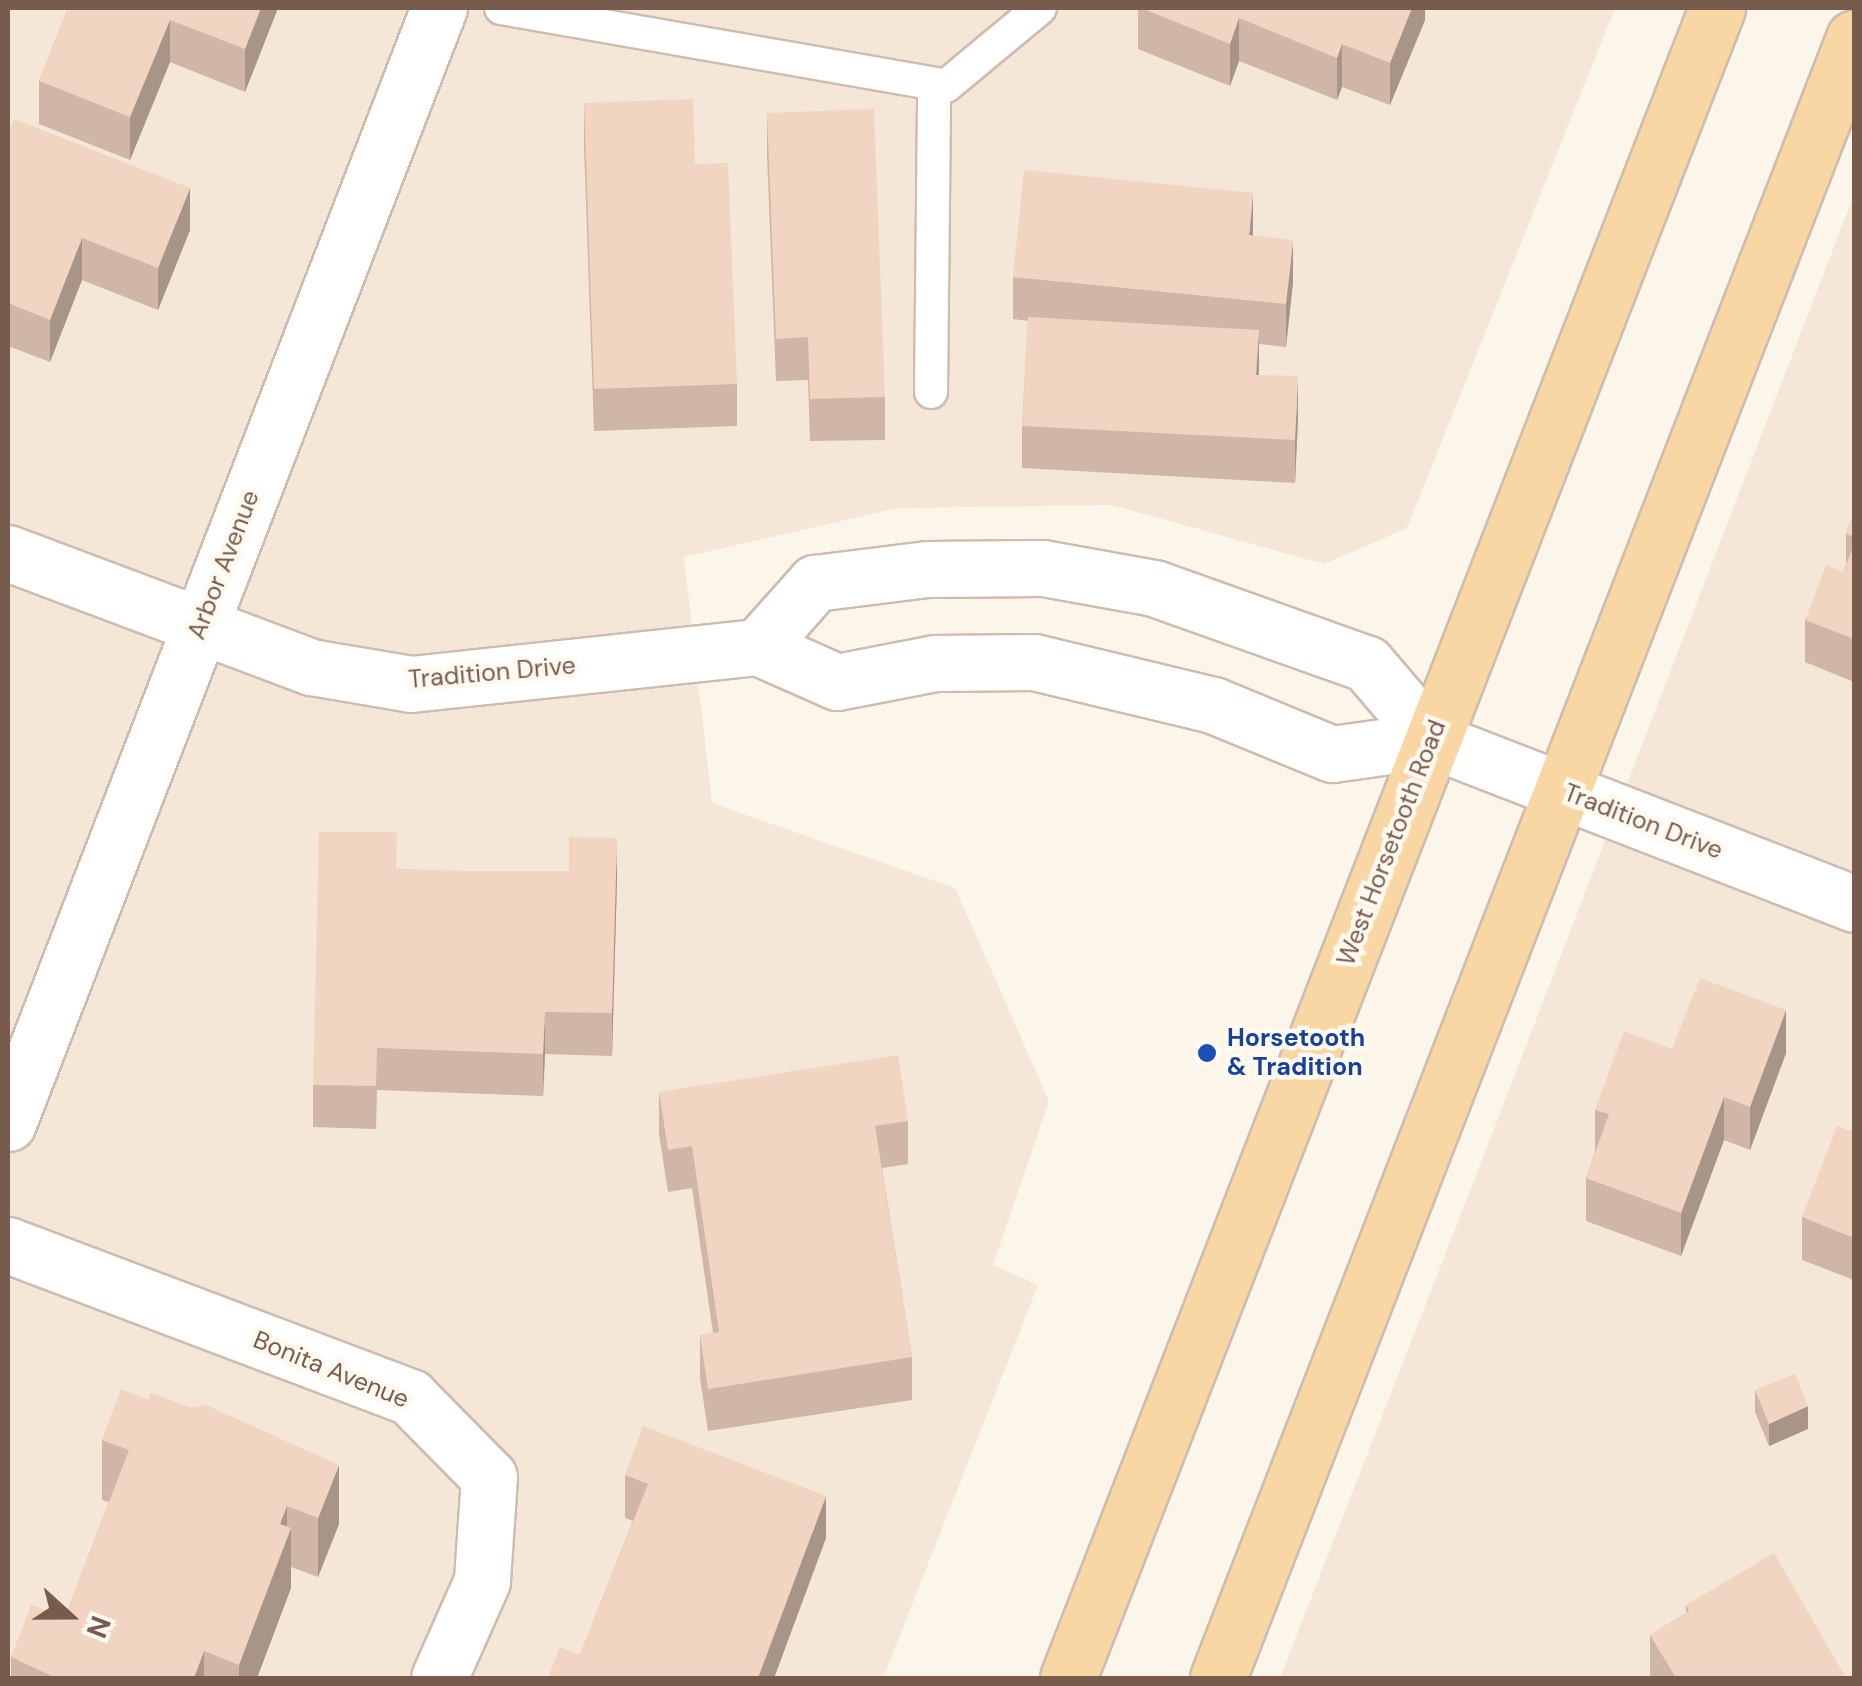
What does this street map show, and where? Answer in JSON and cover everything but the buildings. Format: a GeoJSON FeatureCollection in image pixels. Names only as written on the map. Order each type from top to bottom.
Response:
{"type":"FeatureCollection","features":[{"type":"Feature","properties":{"kind":"main road","name":"West Horsetooth Road"},"geometry":{"type":"LineString","coordinates":[[1068,1678],[1717,8]]}},
{"type":"Feature","properties":{"kind":"main road"},"geometry":{"type":"LineString","coordinates":[[1218,1678],[1854,38]]}},
{"type":"Feature","properties":{"kind":"street","name":"Arbor Avenue"},"geometry":{"type":"LineString","coordinates":[[8,1123],[439,8]]}},
{"type":"Feature","properties":{"kind":"street","name":"Tradition Drive"},"geometry":{"type":"LineString","coordinates":[[8,553],[312,667],[410,684],[758,647],[837,682],[936,663],[1034,662],[1213,705],[1332,754],[1432,740]]}},
{"type":"Feature","properties":{"kind":"street","name":"Tradition Drive"},"geometry":{"type":"LineString","coordinates":[[758,647],[815,584],[928,569],[1043,568],[1172,594],[1367,664],[1432,740],[1854,904]]}},
{"type":"Feature","properties":{"kind":"street","name":"Bonita Avenue"},"geometry":{"type":"LineString","coordinates":[[8,1245],[410,1397],[463,1450],[489,1477],[482,1581],[439,1678]]}},
{"type":"Feature","properties":{"kind":"lane"},"geometry":{"type":"LineString","coordinates":[[501,8],[946,86],[1040,8]]}},
{"type":"Feature","properties":{"kind":"lane"},"geometry":{"type":"LineString","coordinates":[[931,392],[934,84]]}},
{"type":"Feature","properties":{"kind":"shaded area"},"geometry":{"type":"Polygon","coordinates":[[[8,8],[1615,8],[1407,528],[1324,564],[1112,505],[898,508],[684,557],[712,803],[955,888],[1049,1101],[993,1265],[1038,1285],[883,1678],[8,1678],[8,8]]]}},
{"type":"Feature","properties":{"kind":"shaded area"},"geometry":{"type":"Polygon","coordinates":[[[1854,195],[1854,1678],[1280,1678],[1489,1142],[1854,195]]]}},
{"type":"Feature","properties":{"kind":"place","name":"Horsetooth & Tradition"},"geometry":{"type":"Point","coordinates":[1207,1053]}}]}
